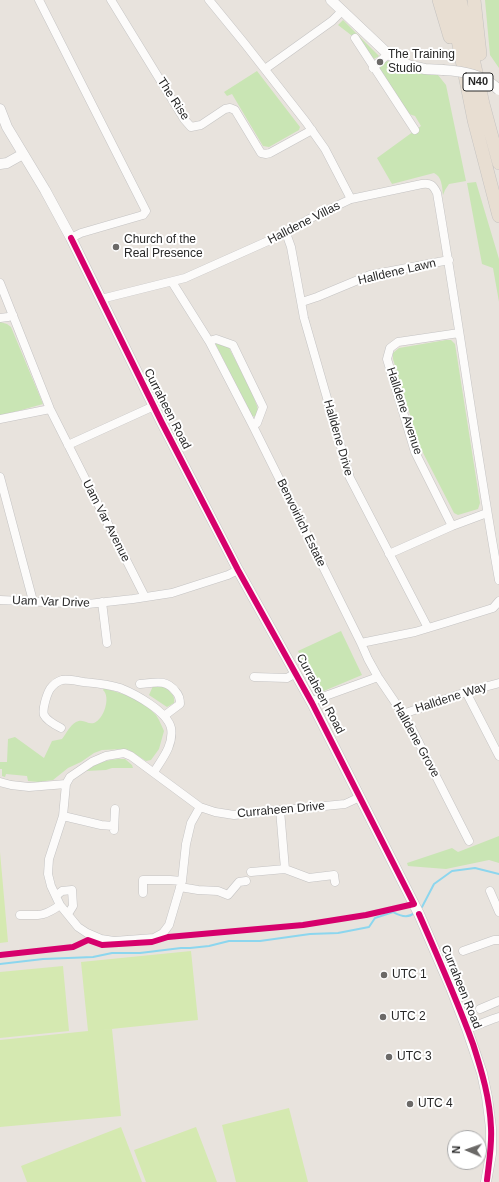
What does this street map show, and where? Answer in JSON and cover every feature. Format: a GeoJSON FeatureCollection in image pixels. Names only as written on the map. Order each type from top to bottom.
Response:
{"type":"FeatureCollection","features":[{"type":"Feature","properties":{"kind":"highway"},"geometry":{"type":"LineString","coordinates":[[439,0],[474,120]]}},
{"type":"Feature","properties":{"kind":"highway","name":"N40"},"geometry":{"type":"LineString","coordinates":[[450,0],[474,120],[499,216]]}},
{"type":"Feature","properties":{"kind":"highway","name":"N40"},"geometry":{"type":"LineString","coordinates":[[460,0],[483,104],[499,163]]}},
{"type":"Feature","properties":{"kind":"highway"},"geometry":{"type":"LineString","coordinates":[[474,0],[478,39],[499,154]]}},
{"type":"Feature","properties":{"kind":"street"},"geometry":{"type":"LineString","coordinates":[[39,0],[146,211],[143,215],[81,232],[71,238]]}},
{"type":"Feature","properties":{"kind":"street","name":"The Rise"},"geometry":{"type":"LineString","coordinates":[[111,0],[184,119],[191,127],[201,126],[225,109],[230,108],[235,110],[261,152],[266,154],[312,130]]}},
{"type":"Feature","properties":{"kind":"street"},"geometry":{"type":"LineString","coordinates":[[209,0],[312,130],[330,159],[351,199]]}},
{"type":"Feature","properties":{"kind":"street"},"geometry":{"type":"LineString","coordinates":[[331,0],[388,54],[404,63],[419,68],[462,71],[490,82],[499,90]]}},
{"type":"Feature","properties":{"kind":"street"},"geometry":{"type":"LineString","coordinates":[[265,69],[332,21],[342,11]]}},
{"type":"Feature","properties":{"kind":"street"},"geometry":{"type":"LineString","coordinates":[[355,38],[373,68],[415,130]]}},
{"type":"Feature","properties":{"kind":"street"},"geometry":{"type":"LineString","coordinates":[[373,68],[388,54]]}},
{"type":"Feature","properties":{"kind":"street","name":"Curraheen Road"},"geometry":{"type":"LineString","coordinates":[[0,109],[7,127],[45,190],[71,238],[154,406],[238,570],[312,702],[419,914],[451,988],[482,1073],[489,1107],[491,1128],[491,1154],[487,1181]]}},
{"type":"Feature","properties":{"kind":"street"},"geometry":{"type":"LineString","coordinates":[[0,164],[7,163],[23,154]]}},
{"type":"Feature","properties":{"kind":"street","name":"Halldene Villas"},"geometry":{"type":"LineString","coordinates":[[101,299],[186,278],[286,233],[309,219],[351,199],[427,183],[433,186],[437,193],[449,260]]}},
{"type":"Feature","properties":{"kind":"street","name":"Halldene Drive"},"geometry":{"type":"LineString","coordinates":[[286,233],[291,247],[304,318],[350,478],[428,628]]}},
{"type":"Feature","properties":{"kind":"street"},"geometry":{"type":"LineString","coordinates":[[449,260],[487,513],[499,580]]}},
{"type":"Feature","properties":{"kind":"street","name":"Halldene Lawn"},"geometry":{"type":"LineString","coordinates":[[302,302],[370,275],[449,260]]}},
{"type":"Feature","properties":{"kind":"street","name":"Uam Var Avenue"},"geometry":{"type":"LineString","coordinates":[[0,282],[50,409],[145,597]]}},
{"type":"Feature","properties":{"kind":"street","name":"Benvoirlich Estate"},"geometry":{"type":"LineString","coordinates":[[172,282],[208,341],[253,426],[349,620]]}},
{"type":"Feature","properties":{"kind":"street"},"geometry":{"type":"LineString","coordinates":[[0,318],[13,315]]}},
{"type":"Feature","properties":{"kind":"street","name":"Halldene Avenue"},"geometry":{"type":"LineString","coordinates":[[452,526],[416,452],[387,359],[390,348],[398,342],[459,333]]}},
{"type":"Feature","properties":{"kind":"street"},"geometry":{"type":"LineString","coordinates":[[208,341],[216,339],[233,345],[263,407],[257,423],[253,426]]}},
{"type":"Feature","properties":{"kind":"street"},"geometry":{"type":"LineString","coordinates":[[68,445],[154,406]]}},
{"type":"Feature","properties":{"kind":"street"},"geometry":{"type":"LineString","coordinates":[[0,419],[50,409]]}},
{"type":"Feature","properties":{"kind":"street"},"geometry":{"type":"LineString","coordinates":[[0,477],[33,601]]}},
{"type":"Feature","properties":{"kind":"street"},"geometry":{"type":"LineString","coordinates":[[389,554],[452,526],[487,513]]}},
{"type":"Feature","properties":{"kind":"street","name":"Uam Var Drive"},"geometry":{"type":"LineString","coordinates":[[0,600],[88,604],[145,597],[172,593],[228,575],[238,570]]}},
{"type":"Feature","properties":{"kind":"street"},"geometry":{"type":"LineString","coordinates":[[362,643],[428,628],[493,608],[499,601]]}},
{"type":"Feature","properties":{"kind":"street","name":"Uam Var Drive"},"geometry":{"type":"LineString","coordinates":[[102,602],[107,643]]}},
{"type":"Feature","properties":{"kind":"street","name":"Halldene Grove"},"geometry":{"type":"LineString","coordinates":[[349,620],[378,677],[404,714],[469,841]]}},
{"type":"Feature","properties":{"kind":"street"},"geometry":{"type":"LineString","coordinates":[[254,677],[287,678],[296,673]]}},
{"type":"Feature","properties":{"kind":"street"},"geometry":{"type":"LineString","coordinates":[[312,702],[378,677]]}},
{"type":"Feature","properties":{"kind":"street"},"geometry":{"type":"LineString","coordinates":[[61,728],[50,722],[43,710],[50,689],[58,682],[68,680],[100,684],[119,688],[133,694],[153,706],[164,716],[170,727],[171,740],[167,752],[154,772]]}},
{"type":"Feature","properties":{"kind":"street"},"geometry":{"type":"LineString","coordinates":[[140,684],[160,682],[169,684],[176,692],[180,704],[164,716]]}},
{"type":"Feature","properties":{"kind":"street","name":"Halldene Way"},"geometry":{"type":"LineString","coordinates":[[404,714],[466,692],[499,683]]}},
{"type":"Feature","properties":{"kind":"street"},"geometry":{"type":"LineString","coordinates":[[466,692],[499,756]]}},
{"type":"Feature","properties":{"kind":"street","name":"Curraheen Drive"},"geometry":{"type":"LineString","coordinates":[[66,784],[70,777],[92,762],[106,756],[124,753],[131,756],[154,772],[200,807],[215,812],[234,815],[345,804],[360,797]]}},
{"type":"Feature","properties":{"kind":"street"},"geometry":{"type":"LineString","coordinates":[[0,782],[29,787],[66,784],[63,816],[49,859],[48,874],[51,886],[60,906],[78,927],[101,939],[114,940],[154,938],[163,933],[169,925],[181,884],[186,844],[191,823],[200,807]]}},
{"type":"Feature","properties":{"kind":"street"},"geometry":{"type":"LineString","coordinates":[[63,816],[114,829],[115,809]]}},
{"type":"Feature","properties":{"kind":"street"},"geometry":{"type":"LineString","coordinates":[[280,810],[285,869]]}},
{"type":"Feature","properties":{"kind":"street"},"geometry":{"type":"LineString","coordinates":[[251,872],[285,869],[309,878],[334,875],[336,882]]}},
{"type":"Feature","properties":{"kind":"street"},"geometry":{"type":"LineString","coordinates":[[143,893],[143,880],[181,884],[198,890],[218,891],[228,894],[239,882],[246,881]]}},
{"type":"Feature","properties":{"kind":"street"},"geometry":{"type":"LineString","coordinates":[[56,896],[62,890],[72,890],[73,906],[68,914]]}},
{"type":"Feature","properties":{"kind":"street"},"geometry":{"type":"LineString","coordinates":[[490,891],[499,912]]}},
{"type":"Feature","properties":{"kind":"street"},"geometry":{"type":"LineString","coordinates":[[20,915],[42,915],[60,906]]}},
{"type":"Feature","properties":{"kind":"street"},"geometry":{"type":"LineString","coordinates":[[463,951],[494,940],[499,940]]}},
{"type":"Feature","properties":{"kind":"street"},"geometry":{"type":"LineString","coordinates":[[480,1009],[499,1001]]}},
{"type":"Feature","properties":{"kind":"street"},"geometry":{"type":"LineString","coordinates":[[467,1029],[499,1017]]}},
{"type":"Feature","properties":{"kind":"green space"},"geometry":{"type":"Polygon","coordinates":[[[485,0],[499,0],[499,68],[490,55],[485,0]]]}},
{"type":"Feature","properties":{"kind":"green space"},"geometry":{"type":"Polygon","coordinates":[[[343,20],[379,56],[374,59],[358,36],[351,35],[338,25],[343,20]]]}},
{"type":"Feature","properties":{"kind":"green space"},"geometry":{"type":"Polygon","coordinates":[[[385,61],[415,72],[438,75],[446,85],[466,181],[449,184],[443,195],[440,179],[434,173],[392,184],[377,158],[421,126],[415,116],[409,114],[379,68],[379,66],[385,61]]]}},
{"type":"Feature","properties":{"kind":"green space"},"geometry":{"type":"Polygon","coordinates":[[[257,71],[300,127],[299,130],[269,147],[263,146],[232,94],[227,96],[224,92],[257,71]]]}},
{"type":"Feature","properties":{"kind":"green space"},"geometry":{"type":"Polygon","coordinates":[[[476,182],[499,259],[499,302],[493,268],[482,264],[467,183],[476,182]]]}},
{"type":"Feature","properties":{"kind":"green space"},"geometry":{"type":"Polygon","coordinates":[[[0,322],[11,327],[43,404],[0,416],[0,322]]]}},
{"type":"Feature","properties":{"kind":"green space"},"geometry":{"type":"Polygon","coordinates":[[[451,340],[455,344],[480,503],[478,509],[458,515],[454,513],[420,447],[393,359],[393,353],[399,348],[451,340]]]}},
{"type":"Feature","properties":{"kind":"green space"},"geometry":{"type":"Polygon","coordinates":[[[215,343],[219,343],[229,348],[251,390],[258,411],[256,417],[252,416],[215,343]]]}},
{"type":"Feature","properties":{"kind":"green space"},"geometry":{"type":"Polygon","coordinates":[[[341,631],[362,675],[319,693],[298,651],[341,631]]]}},
{"type":"Feature","properties":{"kind":"green space"},"geometry":{"type":"Polygon","coordinates":[[[162,685],[174,698],[174,703],[167,707],[149,695],[153,686],[162,685]]]}},
{"type":"Feature","properties":{"kind":"green space"},"geometry":{"type":"Polygon","coordinates":[[[104,688],[132,697],[149,708],[156,715],[164,731],[159,749],[151,760],[146,761],[129,750],[102,750],[68,768],[53,780],[38,782],[28,781],[27,776],[6,774],[5,777],[2,776],[0,762],[7,762],[8,739],[15,737],[44,758],[52,741],[62,739],[74,723],[81,721],[94,723],[98,721],[105,708],[106,698],[103,690],[104,688]]]}},
{"type":"Feature","properties":{"kind":"green space"},"geometry":{"type":"Polygon","coordinates":[[[125,759],[132,765],[133,768],[112,768],[106,770],[86,771],[101,762],[125,759]]]}},
{"type":"Feature","properties":{"kind":"green space"},"geometry":{"type":"Polygon","coordinates":[[[499,836],[499,863],[489,860],[446,869],[408,866],[407,863],[452,848],[458,852],[499,836]]]}},
{"type":"Feature","properties":{"kind":"green space"},"geometry":{"type":"Polygon","coordinates":[[[0,852],[8,942],[0,943],[0,852]]]}},
{"type":"Feature","properties":{"kind":"green space"},"geometry":{"type":"Polygon","coordinates":[[[191,951],[198,1020],[92,1031],[112,1029],[121,1116],[0,1127],[0,1040],[88,1031],[81,962],[191,951]]]}},
{"type":"Feature","properties":{"kind":"green space"},"geometry":{"type":"Polygon","coordinates":[[[63,966],[69,1031],[0,1038],[0,972],[63,966]]]}},
{"type":"Feature","properties":{"kind":"green space"},"geometry":{"type":"Polygon","coordinates":[[[289,1108],[308,1182],[236,1182],[222,1125],[289,1108]]]}},
{"type":"Feature","properties":{"kind":"green space"},"geometry":{"type":"Polygon","coordinates":[[[121,1127],[142,1182],[27,1182],[21,1166],[121,1127]]]}},
{"type":"Feature","properties":{"kind":"green space"},"geometry":{"type":"Polygon","coordinates":[[[196,1127],[217,1182],[146,1182],[134,1150],[196,1127]]]}},
{"type":"Feature","properties":{"kind":"waterway"},"geometry":{"type":"LineString","coordinates":[[419,909],[422,907],[434,884],[452,871],[475,868],[499,874]]}},
{"type":"Feature","properties":{"kind":"waterway"},"geometry":{"type":"LineString","coordinates":[[0,964],[43,959],[93,957],[112,953],[140,953],[190,948],[209,946],[229,941],[260,941],[310,934],[338,933],[369,927],[375,918],[393,912],[404,916],[409,916],[414,913]]}},
{"type":"Feature","properties":{"kind":"cycle path"},"geometry":{"type":"LineString","coordinates":[[0,955],[73,947],[88,940],[102,945],[152,942],[168,937],[303,925],[366,915],[414,904],[312,703],[238,570],[162,423],[71,238]]}},
{"type":"Feature","properties":{"kind":"cycle path"},"geometry":{"type":"LineString","coordinates":[[419,914],[473,1044],[482,1075],[489,1107],[491,1128],[491,1147],[487,1180]]}},
{"type":"Feature","properties":{"kind":"place","name":"The Training Studio"},"geometry":{"type":"Point","coordinates":[380,62]}},
{"type":"Feature","properties":{"kind":"place","name":"Church of the Real Presence"},"geometry":{"type":"Point","coordinates":[116,247]}},
{"type":"Feature","properties":{"kind":"place","name":"UTC 1"},"geometry":{"type":"Point","coordinates":[384,975]}},
{"type":"Feature","properties":{"kind":"place","name":"UTC 2"},"geometry":{"type":"Point","coordinates":[383,1017]}},
{"type":"Feature","properties":{"kind":"place","name":"UTC 3"},"geometry":{"type":"Point","coordinates":[389,1057]}},
{"type":"Feature","properties":{"kind":"place","name":"UTC 4"},"geometry":{"type":"Point","coordinates":[410,1104]}}]}
